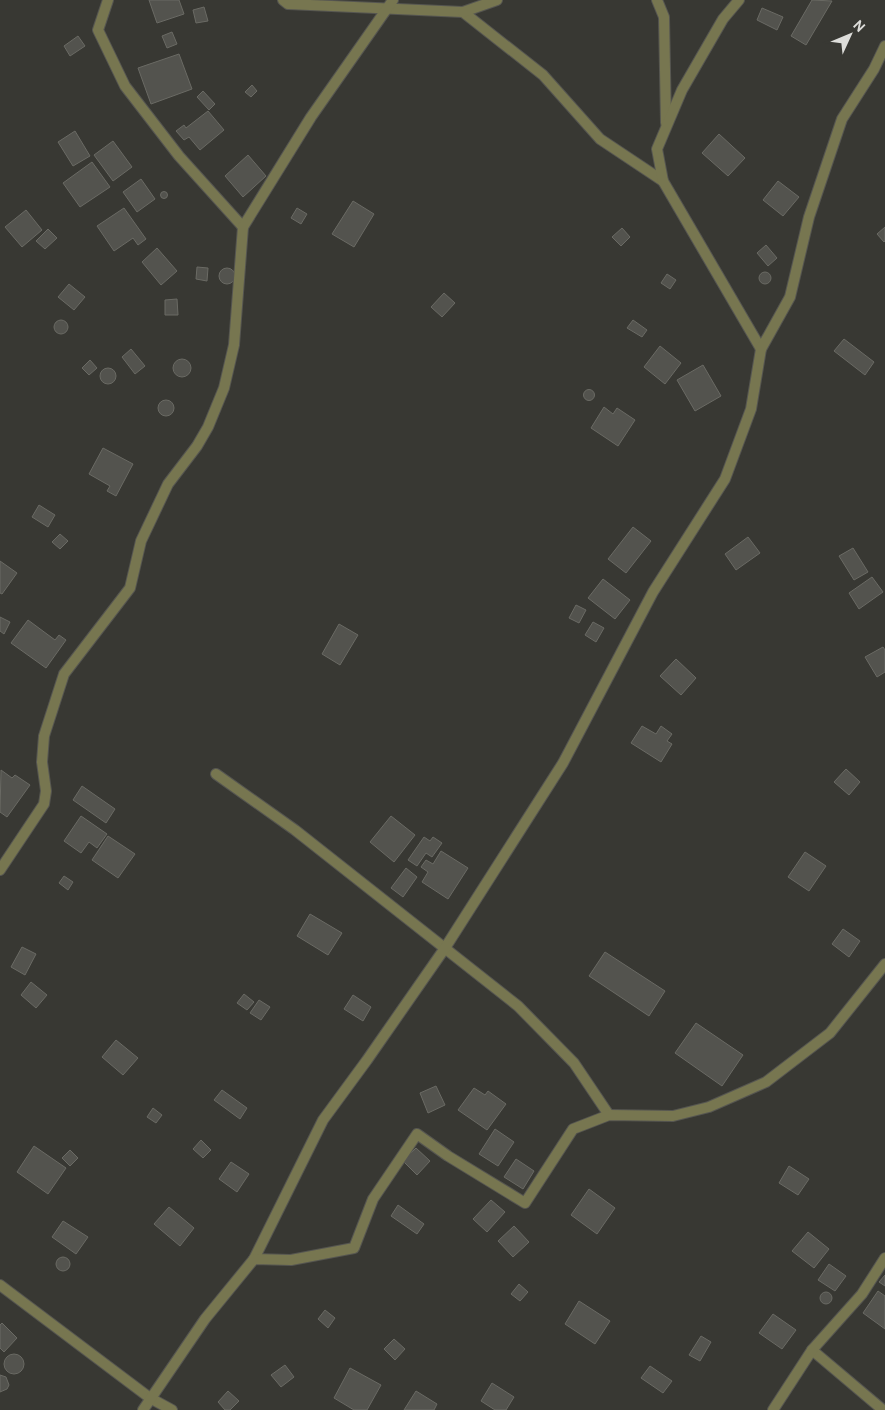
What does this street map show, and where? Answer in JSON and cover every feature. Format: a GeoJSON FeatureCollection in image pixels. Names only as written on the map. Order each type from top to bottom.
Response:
{"type":"FeatureCollection","features":[{"type":"Feature","properties":{"kind":"street"},"geometry":{"type":"LineString","coordinates":[[108,0],[98,30],[125,86],[179,156],[243,227]]}},
{"type":"Feature","properties":{"kind":"street"},"geometry":{"type":"LineString","coordinates":[[283,0],[288,4],[389,4],[463,12],[497,0]]}},
{"type":"Feature","properties":{"kind":"street"},"geometry":{"type":"LineString","coordinates":[[657,0],[664,17],[666,126]]}},
{"type":"Feature","properties":{"kind":"street"},"geometry":{"type":"LineString","coordinates":[[739,0],[723,19],[682,90],[657,149],[664,181],[760,349]]}},
{"type":"Feature","properties":{"kind":"street"},"geometry":{"type":"LineString","coordinates":[[0,870],[44,804],[46,790],[42,762],[44,736],[64,674],[130,588],[141,541],[168,484],[197,446],[208,427],[224,388],[234,345],[243,227],[311,117],[389,4]]}},
{"type":"Feature","properties":{"kind":"street"},"geometry":{"type":"LineString","coordinates":[[463,12],[543,75],[600,139],[664,181]]}},
{"type":"Feature","properties":{"kind":"street"},"geometry":{"type":"LineString","coordinates":[[143,1410],[205,1319],[254,1259],[323,1120],[446,948],[563,763],[653,592],[725,479],[751,410],[760,349],[790,297],[809,217],[842,119],[874,69],[885,46]]}},
{"type":"Feature","properties":{"kind":"street"},"geometry":{"type":"LineString","coordinates":[[216,774],[295,830],[518,1006],[574,1063],[609,1115]]}},
{"type":"Feature","properties":{"kind":"street"},"geometry":{"type":"LineString","coordinates":[[254,1259],[291,1260],[354,1248],[373,1199],[417,1134],[448,1156],[525,1203],[573,1129],[609,1115],[673,1116],[710,1107],[766,1082],[830,1033],[885,964]]}},
{"type":"Feature","properties":{"kind":"street"},"geometry":{"type":"LineString","coordinates":[[773,1410],[812,1350],[862,1294],[885,1258]]}},
{"type":"Feature","properties":{"kind":"street"},"geometry":{"type":"LineString","coordinates":[[0,1284],[150,1398],[172,1410]]}},
{"type":"Feature","properties":{"kind":"street"},"geometry":{"type":"LineString","coordinates":[[812,1350],[833,1370],[883,1410]]}},
{"type":"Feature","properties":{"kind":"building"},"geometry":{"type":"Polygon","coordinates":[[[149,0],[179,0],[184,14],[157,23],[149,0]]]}},
{"type":"Feature","properties":{"kind":"building"},"geometry":{"type":"Polygon","coordinates":[[[812,0],[832,1],[806,45],[791,36],[812,0]]]}},
{"type":"Feature","properties":{"kind":"building"},"geometry":{"type":"Polygon","coordinates":[[[204,7],[208,21],[196,23],[193,10],[204,7]]]}},
{"type":"Feature","properties":{"kind":"building"},"geometry":{"type":"Polygon","coordinates":[[[762,8],[783,17],[777,30],[757,20],[762,8]]]}},
{"type":"Feature","properties":{"kind":"building"},"geometry":{"type":"Polygon","coordinates":[[[172,32],[177,44],[167,48],[162,36],[172,32]]]}},
{"type":"Feature","properties":{"kind":"building"},"geometry":{"type":"Polygon","coordinates":[[[78,36],[85,46],[70,56],[64,46],[78,36]]]}},
{"type":"Feature","properties":{"kind":"building"},"geometry":{"type":"Polygon","coordinates":[[[179,54],[192,89],[151,104],[138,68],[179,54]]]}},
{"type":"Feature","properties":{"kind":"building"},"geometry":{"type":"Polygon","coordinates":[[[252,85],[257,91],[251,97],[245,92],[252,85]]]}},
{"type":"Feature","properties":{"kind":"building"},"geometry":{"type":"Polygon","coordinates":[[[203,91],[215,104],[209,110],[197,97],[203,91]]]}},
{"type":"Feature","properties":{"kind":"building"},"geometry":{"type":"Polygon","coordinates":[[[208,111],[224,130],[200,150],[189,137],[184,140],[176,131],[184,125],[186,128],[208,111]]]}},
{"type":"Feature","properties":{"kind":"building"},"geometry":{"type":"Polygon","coordinates":[[[75,131],[90,156],[73,166],[58,142],[75,131]]]}},
{"type":"Feature","properties":{"kind":"building"},"geometry":{"type":"Polygon","coordinates":[[[719,134],[745,158],[728,176],[702,153],[719,134]]]}},
{"type":"Feature","properties":{"kind":"building"},"geometry":{"type":"Polygon","coordinates":[[[113,141],[132,167],[113,181],[94,155],[113,141]]]}},
{"type":"Feature","properties":{"kind":"building"},"geometry":{"type":"Polygon","coordinates":[[[248,155],[266,176],[243,197],[225,176],[248,155]]]}},
{"type":"Feature","properties":{"kind":"building"},"geometry":{"type":"Polygon","coordinates":[[[92,162],[110,187],[80,207],[63,183],[92,162]]]}},
{"type":"Feature","properties":{"kind":"building"},"geometry":{"type":"Polygon","coordinates":[[[141,179],[155,199],[137,212],[123,192],[141,179]]]}},
{"type":"Feature","properties":{"kind":"building"},"geometry":{"type":"Polygon","coordinates":[[[778,181],[799,197],[783,216],[763,200],[778,181]]]}},
{"type":"Feature","properties":{"kind":"building"},"geometry":{"type":"Polygon","coordinates":[[[164,191],[168,195],[164,199],[160,195],[164,191]]]}},
{"type":"Feature","properties":{"kind":"building"},"geometry":{"type":"Polygon","coordinates":[[[353,201],[374,214],[354,247],[332,234],[353,201]]]}},
{"type":"Feature","properties":{"kind":"building"},"geometry":{"type":"Polygon","coordinates":[[[124,208],[146,239],[138,245],[133,238],[114,251],[97,226],[124,208]]]}},
{"type":"Feature","properties":{"kind":"building"},"geometry":{"type":"Polygon","coordinates":[[[297,208],[307,214],[301,224],[291,218],[297,208]]]}},
{"type":"Feature","properties":{"kind":"building"},"geometry":{"type":"Polygon","coordinates":[[[26,210],[42,230],[22,247],[5,227],[26,210]]]}},
{"type":"Feature","properties":{"kind":"building"},"geometry":{"type":"Polygon","coordinates":[[[885,227],[885,241],[884,242],[877,234],[885,227]]]}},
{"type":"Feature","properties":{"kind":"building"},"geometry":{"type":"Polygon","coordinates":[[[622,228],[630,237],[621,246],[612,237],[622,228]]]}},
{"type":"Feature","properties":{"kind":"building"},"geometry":{"type":"Polygon","coordinates":[[[48,229],[57,238],[45,249],[36,241],[48,229]]]}},
{"type":"Feature","properties":{"kind":"building"},"geometry":{"type":"Polygon","coordinates":[[[766,245],[777,258],[768,266],[757,253],[766,245]]]}},
{"type":"Feature","properties":{"kind":"building"},"geometry":{"type":"Polygon","coordinates":[[[157,248],[177,271],[161,285],[142,262],[157,248]]]}},
{"type":"Feature","properties":{"kind":"building"},"geometry":{"type":"Polygon","coordinates":[[[197,267],[208,268],[207,281],[196,279],[197,267]]]}},
{"type":"Feature","properties":{"kind":"building"},"geometry":{"type":"Polygon","coordinates":[[[227,268],[235,276],[227,284],[219,276],[227,268]]]}},
{"type":"Feature","properties":{"kind":"building"},"geometry":{"type":"Polygon","coordinates":[[[763,272],[767,272],[771,278],[767,284],[763,284],[759,280],[759,276],[763,272]]]}},
{"type":"Feature","properties":{"kind":"building"},"geometry":{"type":"Polygon","coordinates":[[[667,274],[676,280],[670,289],[661,283],[667,274]]]}},
{"type":"Feature","properties":{"kind":"building"},"geometry":{"type":"Polygon","coordinates":[[[69,284],[85,297],[74,310],[58,297],[69,284]]]}},
{"type":"Feature","properties":{"kind":"building"},"geometry":{"type":"Polygon","coordinates":[[[444,293],[455,303],[442,317],[431,307],[444,293]]]}},
{"type":"Feature","properties":{"kind":"building"},"geometry":{"type":"Polygon","coordinates":[[[177,299],[178,315],[165,315],[165,300],[177,299]]]}},
{"type":"Feature","properties":{"kind":"building"},"geometry":{"type":"Polygon","coordinates":[[[61,320],[66,322],[68,327],[66,332],[61,334],[56,332],[54,327],[56,322],[61,320]]]}},
{"type":"Feature","properties":{"kind":"building"},"geometry":{"type":"Polygon","coordinates":[[[633,320],[647,330],[642,337],[627,328],[633,320]]]}},
{"type":"Feature","properties":{"kind":"building"},"geometry":{"type":"Polygon","coordinates":[[[844,339],[874,362],[865,375],[834,351],[844,339]]]}},
{"type":"Feature","properties":{"kind":"building"},"geometry":{"type":"Polygon","coordinates":[[[660,346],[681,363],[665,384],[644,367],[660,346]]]}},
{"type":"Feature","properties":{"kind":"building"},"geometry":{"type":"Polygon","coordinates":[[[131,349],[145,366],[135,374],[122,357],[131,349]]]}},
{"type":"Feature","properties":{"kind":"building"},"geometry":{"type":"Polygon","coordinates":[[[178,359],[186,359],[191,364],[189,375],[178,377],[173,372],[173,364],[178,359]]]}},
{"type":"Feature","properties":{"kind":"building"},"geometry":{"type":"Polygon","coordinates":[[[90,360],[97,368],[89,375],[82,368],[90,360]]]}},
{"type":"Feature","properties":{"kind":"building"},"geometry":{"type":"Polygon","coordinates":[[[703,365],[721,396],[695,411],[677,380],[703,365]]]}},
{"type":"Feature","properties":{"kind":"building"},"geometry":{"type":"Polygon","coordinates":[[[108,368],[116,376],[108,384],[100,376],[108,368]]]}},
{"type":"Feature","properties":{"kind":"building"},"geometry":{"type":"Polygon","coordinates":[[[587,390],[591,390],[594,395],[593,399],[587,400],[584,397],[584,393],[587,390]]]}},
{"type":"Feature","properties":{"kind":"building"},"geometry":{"type":"Polygon","coordinates":[[[163,400],[169,400],[174,405],[172,414],[163,416],[158,411],[158,405],[163,400]]]}},
{"type":"Feature","properties":{"kind":"building"},"geometry":{"type":"Polygon","coordinates":[[[604,407],[613,414],[617,408],[635,420],[618,446],[591,428],[604,407]]]}},
{"type":"Feature","properties":{"kind":"building"},"geometry":{"type":"Polygon","coordinates":[[[103,448],[133,464],[116,496],[107,491],[110,486],[89,474],[103,448]]]}},
{"type":"Feature","properties":{"kind":"building"},"geometry":{"type":"Polygon","coordinates":[[[39,505],[55,515],[48,527],[32,517],[39,505]]]}},
{"type":"Feature","properties":{"kind":"building"},"geometry":{"type":"Polygon","coordinates":[[[633,527],[651,541],[626,573],[608,559],[633,527]]]}},
{"type":"Feature","properties":{"kind":"building"},"geometry":{"type":"Polygon","coordinates":[[[60,534],[68,541],[60,549],[52,542],[60,534]]]}},
{"type":"Feature","properties":{"kind":"building"},"geometry":{"type":"Polygon","coordinates":[[[748,537],[760,553],[736,570],[725,554],[748,537]]]}},
{"type":"Feature","properties":{"kind":"building"},"geometry":{"type":"Polygon","coordinates":[[[853,548],[868,572],[854,580],[839,556],[853,548]]]}},
{"type":"Feature","properties":{"kind":"building"},"geometry":{"type":"Polygon","coordinates":[[[0,561],[17,573],[2,594],[0,593],[0,561]]]}},
{"type":"Feature","properties":{"kind":"building"},"geometry":{"type":"Polygon","coordinates":[[[872,577],[883,592],[859,609],[849,593],[872,577]]]}},
{"type":"Feature","properties":{"kind":"building"},"geometry":{"type":"Polygon","coordinates":[[[603,579],[630,600],[615,619],[588,598],[603,579]]]}},
{"type":"Feature","properties":{"kind":"building"},"geometry":{"type":"Polygon","coordinates":[[[576,605],[586,610],[579,623],[569,618],[576,605]]]}},
{"type":"Feature","properties":{"kind":"building"},"geometry":{"type":"Polygon","coordinates":[[[0,617],[10,622],[4,634],[0,631],[0,617]]]}},
{"type":"Feature","properties":{"kind":"building"},"geometry":{"type":"Polygon","coordinates":[[[28,620],[55,640],[59,635],[66,640],[46,668],[11,643],[28,620]]]}},
{"type":"Feature","properties":{"kind":"building"},"geometry":{"type":"Polygon","coordinates":[[[593,622],[604,628],[596,642],[585,635],[593,622]]]}},
{"type":"Feature","properties":{"kind":"building"},"geometry":{"type":"Polygon","coordinates":[[[339,624],[358,635],[340,665],[322,654],[339,624]]]}},
{"type":"Feature","properties":{"kind":"building"},"geometry":{"type":"Polygon","coordinates":[[[883,647],[885,650],[885,672],[877,677],[865,657],[883,647]]]}},
{"type":"Feature","properties":{"kind":"building"},"geometry":{"type":"Polygon","coordinates":[[[676,659],[696,678],[681,695],[660,676],[676,659]]]}},
{"type":"Feature","properties":{"kind":"building"},"geometry":{"type":"Polygon","coordinates":[[[642,726],[656,734],[661,726],[672,734],[667,741],[672,744],[661,762],[631,743],[642,726]]]}},
{"type":"Feature","properties":{"kind":"building"},"geometry":{"type":"Polygon","coordinates":[[[846,769],[860,782],[849,795],[834,782],[846,769]]]}},
{"type":"Feature","properties":{"kind":"building"},"geometry":{"type":"Polygon","coordinates":[[[1,770],[12,778],[15,775],[30,785],[7,817],[0,812],[1,770]]]}},
{"type":"Feature","properties":{"kind":"building"},"geometry":{"type":"Polygon","coordinates":[[[82,786],[115,809],[106,823],[73,800],[82,786]]]}},
{"type":"Feature","properties":{"kind":"building"},"geometry":{"type":"Polygon","coordinates":[[[81,816],[107,834],[97,848],[89,842],[81,853],[64,841],[81,816]]]}},
{"type":"Feature","properties":{"kind":"building"},"geometry":{"type":"Polygon","coordinates":[[[391,816],[415,835],[394,862],[370,842],[391,816]]]}},
{"type":"Feature","properties":{"kind":"building"},"geometry":{"type":"Polygon","coordinates":[[[108,836],[135,854],[118,878],[92,860],[108,836]]]}},
{"type":"Feature","properties":{"kind":"building"},"geometry":{"type":"Polygon","coordinates":[[[424,837],[430,841],[433,837],[442,843],[432,857],[426,853],[417,866],[408,860],[424,837]]]}},
{"type":"Feature","properties":{"kind":"building"},"geometry":{"type":"Polygon","coordinates":[[[441,851],[468,868],[448,899],[422,882],[428,872],[421,867],[426,860],[433,864],[441,851]]]}},
{"type":"Feature","properties":{"kind":"building"},"geometry":{"type":"Polygon","coordinates":[[[805,852],[826,866],[809,891],[788,877],[805,852]]]}},
{"type":"Feature","properties":{"kind":"building"},"geometry":{"type":"Polygon","coordinates":[[[406,868],[417,877],[403,897],[391,888],[406,868]]]}},
{"type":"Feature","properties":{"kind":"building"},"geometry":{"type":"Polygon","coordinates":[[[64,876],[73,882],[68,890],[59,883],[64,876]]]}},
{"type":"Feature","properties":{"kind":"building"},"geometry":{"type":"Polygon","coordinates":[[[310,914],[342,933],[328,955],[297,936],[310,914]]]}},
{"type":"Feature","properties":{"kind":"building"},"geometry":{"type":"Polygon","coordinates":[[[843,929],[860,941],[849,957],[832,944],[843,929]]]}},
{"type":"Feature","properties":{"kind":"building"},"geometry":{"type":"Polygon","coordinates":[[[22,947],[36,954],[25,975],[11,967],[22,947]]]}},
{"type":"Feature","properties":{"kind":"building"},"geometry":{"type":"Polygon","coordinates":[[[605,952],[665,991],[649,1016],[589,976],[605,952]]]}},
{"type":"Feature","properties":{"kind":"building"},"geometry":{"type":"Polygon","coordinates":[[[31,982],[47,995],[36,1008],[21,995],[31,982]]]}},
{"type":"Feature","properties":{"kind":"building"},"geometry":{"type":"Polygon","coordinates":[[[244,994],[254,1002],[247,1010],[237,1003],[244,994]]]}},
{"type":"Feature","properties":{"kind":"building"},"geometry":{"type":"Polygon","coordinates":[[[353,995],[371,1007],[363,1021],[344,1009],[353,995]]]}},
{"type":"Feature","properties":{"kind":"building"},"geometry":{"type":"Polygon","coordinates":[[[259,1000],[270,1007],[261,1020],[250,1013],[259,1000]]]}},
{"type":"Feature","properties":{"kind":"building"},"geometry":{"type":"Polygon","coordinates":[[[696,1023],[743,1055],[722,1086],[675,1053],[696,1023]]]}},
{"type":"Feature","properties":{"kind":"building"},"geometry":{"type":"Polygon","coordinates":[[[116,1040],[138,1058],[123,1075],[102,1057],[116,1040]]]}},
{"type":"Feature","properties":{"kind":"building"},"geometry":{"type":"Polygon","coordinates":[[[436,1086],[445,1105],[428,1113],[420,1093],[436,1086]]]}},
{"type":"Feature","properties":{"kind":"building"},"geometry":{"type":"Polygon","coordinates":[[[474,1088],[485,1095],[488,1091],[506,1104],[487,1130],[458,1110],[474,1088]]]}},
{"type":"Feature","properties":{"kind":"building"},"geometry":{"type":"Polygon","coordinates":[[[222,1090],[247,1108],[240,1119],[214,1100],[222,1090]]]}},
{"type":"Feature","properties":{"kind":"building"},"geometry":{"type":"Polygon","coordinates":[[[153,1108],[162,1115],[156,1123],[147,1117],[153,1108]]]}},
{"type":"Feature","properties":{"kind":"building"},"geometry":{"type":"Polygon","coordinates":[[[495,1129],[514,1142],[498,1166],[479,1154],[495,1129]]]}},
{"type":"Feature","properties":{"kind":"building"},"geometry":{"type":"Polygon","coordinates":[[[201,1140],[211,1150],[203,1158],[193,1149],[201,1140]]]}},
{"type":"Feature","properties":{"kind":"building"},"geometry":{"type":"Polygon","coordinates":[[[34,1146],[66,1168],[48,1194],[17,1172],[34,1146]]]}},
{"type":"Feature","properties":{"kind":"building"},"geometry":{"type":"Polygon","coordinates":[[[416,1148],[430,1161],[417,1175],[403,1161],[416,1148]]]}},
{"type":"Feature","properties":{"kind":"building"},"geometry":{"type":"Polygon","coordinates":[[[70,1150],[78,1158],[70,1166],[62,1158],[70,1150]]]}},
{"type":"Feature","properties":{"kind":"building"},"geometry":{"type":"Polygon","coordinates":[[[516,1159],[534,1171],[523,1189],[504,1177],[516,1159]]]}},
{"type":"Feature","properties":{"kind":"building"},"geometry":{"type":"Polygon","coordinates":[[[231,1162],[249,1174],[237,1192],[219,1179],[231,1162]]]}},
{"type":"Feature","properties":{"kind":"building"},"geometry":{"type":"Polygon","coordinates":[[[789,1166],[809,1179],[798,1195],[779,1183],[789,1166]]]}},
{"type":"Feature","properties":{"kind":"building"},"geometry":{"type":"Polygon","coordinates":[[[589,1189],[615,1208],[597,1234],[571,1215],[589,1189]]]}},
{"type":"Feature","properties":{"kind":"building"},"geometry":{"type":"Polygon","coordinates":[[[491,1200],[505,1212],[487,1232],[473,1219],[491,1200]]]}},
{"type":"Feature","properties":{"kind":"building"},"geometry":{"type":"Polygon","coordinates":[[[398,1205],[424,1224],[417,1234],[391,1216],[398,1205]]]}},
{"type":"Feature","properties":{"kind":"building"},"geometry":{"type":"Polygon","coordinates":[[[169,1207],[194,1228],[180,1246],[154,1224],[169,1207]]]}},
{"type":"Feature","properties":{"kind":"building"},"geometry":{"type":"Polygon","coordinates":[[[63,1221],[88,1237],[76,1254],[52,1237],[63,1221]]]}},
{"type":"Feature","properties":{"kind":"building"},"geometry":{"type":"Polygon","coordinates":[[[514,1226],[529,1242],[513,1257],[498,1241],[514,1226]]]}},
{"type":"Feature","properties":{"kind":"building"},"geometry":{"type":"Polygon","coordinates":[[[808,1232],[829,1249],[814,1268],[792,1251],[808,1232]]]}},
{"type":"Feature","properties":{"kind":"building"},"geometry":{"type":"Polygon","coordinates":[[[63,1257],[68,1259],[70,1264],[68,1269],[63,1271],[58,1269],[56,1264],[58,1259],[63,1257]]]}},
{"type":"Feature","properties":{"kind":"building"},"geometry":{"type":"Polygon","coordinates":[[[829,1264],[846,1276],[835,1291],[818,1280],[829,1264]]]}},
{"type":"Feature","properties":{"kind":"building"},"geometry":{"type":"Polygon","coordinates":[[[885,1275],[885,1286],[879,1282],[885,1275]]]}},
{"type":"Feature","properties":{"kind":"building"},"geometry":{"type":"Polygon","coordinates":[[[519,1284],[528,1292],[520,1301],[511,1294],[519,1284]]]}},
{"type":"Feature","properties":{"kind":"building"},"geometry":{"type":"Polygon","coordinates":[[[878,1291],[885,1296],[885,1329],[863,1313],[878,1291]]]}},
{"type":"Feature","properties":{"kind":"building"},"geometry":{"type":"Polygon","coordinates":[[[826,1292],[832,1298],[826,1304],[820,1298],[826,1292]]]}},
{"type":"Feature","properties":{"kind":"building"},"geometry":{"type":"Polygon","coordinates":[[[579,1301],[610,1321],[595,1344],[565,1324],[579,1301]]]}},
{"type":"Feature","properties":{"kind":"building"},"geometry":{"type":"Polygon","coordinates":[[[325,1310],[335,1318],[328,1328],[318,1319],[325,1310]]]}},
{"type":"Feature","properties":{"kind":"building"},"geometry":{"type":"Polygon","coordinates":[[[773,1314],[796,1330],[782,1349],[759,1333],[773,1314]]]}},
{"type":"Feature","properties":{"kind":"building"},"geometry":{"type":"Polygon","coordinates":[[[2,1323],[17,1338],[4,1352],[0,1348],[0,1325],[2,1323]]]}},
{"type":"Feature","properties":{"kind":"building"},"geometry":{"type":"Polygon","coordinates":[[[701,1336],[711,1342],[700,1361],[689,1355],[701,1336]]]}},
{"type":"Feature","properties":{"kind":"building"},"geometry":{"type":"Polygon","coordinates":[[[394,1339],[405,1349],[395,1360],[384,1349],[394,1339]]]}},
{"type":"Feature","properties":{"kind":"building"},"geometry":{"type":"Polygon","coordinates":[[[14,1354],[21,1357],[24,1364],[21,1371],[14,1374],[7,1371],[4,1364],[7,1357],[14,1354]]]}},
{"type":"Feature","properties":{"kind":"building"},"geometry":{"type":"Polygon","coordinates":[[[285,1365],[294,1377],[281,1387],[271,1375],[285,1365]]]}},
{"type":"Feature","properties":{"kind":"building"},"geometry":{"type":"Polygon","coordinates":[[[650,1366],[672,1381],[663,1393],[641,1378],[650,1366]]]}},
{"type":"Feature","properties":{"kind":"building"},"geometry":{"type":"Polygon","coordinates":[[[350,1368],[381,1385],[367,1410],[354,1410],[334,1398],[350,1368]]]}},
{"type":"Feature","properties":{"kind":"building"},"geometry":{"type":"Polygon","coordinates":[[[0,1375],[6,1377],[9,1385],[7,1389],[0,1392],[0,1375]]]}},
{"type":"Feature","properties":{"kind":"building"},"geometry":{"type":"Polygon","coordinates":[[[492,1383],[514,1397],[506,1410],[495,1410],[481,1401],[492,1383]]]}},
{"type":"Feature","properties":{"kind":"building"},"geometry":{"type":"Polygon","coordinates":[[[228,1391],[239,1401],[230,1410],[225,1410],[218,1402],[228,1391]]]}},
{"type":"Feature","properties":{"kind":"building"},"geometry":{"type":"Polygon","coordinates":[[[416,1391],[437,1404],[434,1410],[404,1410],[416,1391]]]}}]}
